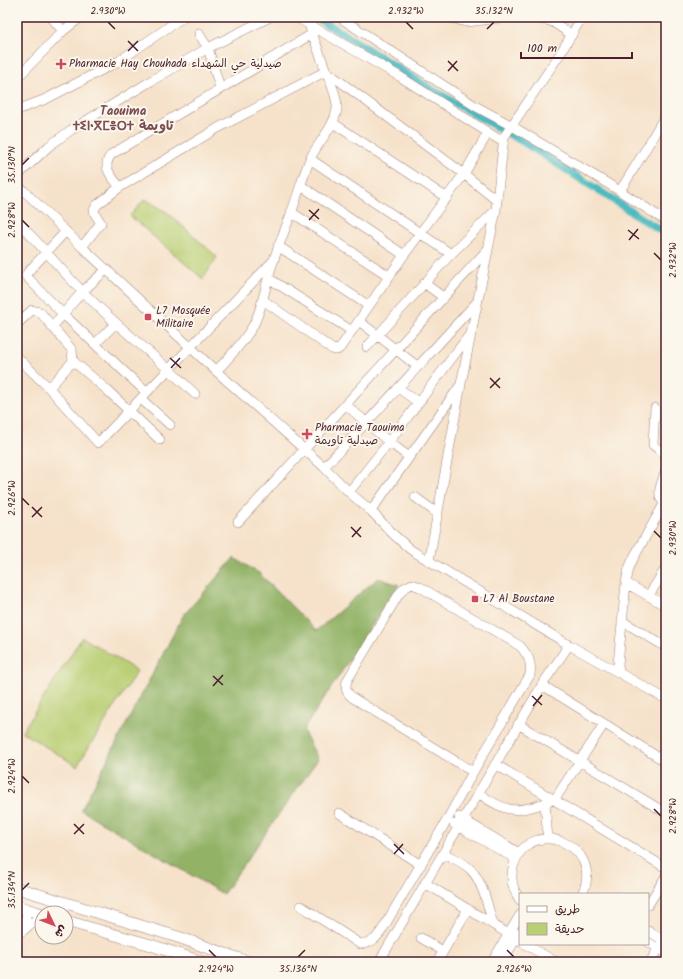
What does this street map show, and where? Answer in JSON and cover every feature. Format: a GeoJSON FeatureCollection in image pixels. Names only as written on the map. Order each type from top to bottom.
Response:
{"type":"FeatureCollection","features":[{"type":"Feature","properties":{"kind":"main road"},"geometry":{"type":"LineString","coordinates":[[17,888],[181,938],[248,962]]}},
{"type":"Feature","properties":{"kind":"main road"},"geometry":{"type":"LineString","coordinates":[[17,906],[34,912]]}},
{"type":"Feature","properties":{"kind":"main road"},"geometry":{"type":"LineString","coordinates":[[74,923],[151,945],[202,962]]}},
{"type":"Feature","properties":{"kind":"street"},"geometry":{"type":"LineString","coordinates":[[51,17],[63,31]]}},
{"type":"Feature","properties":{"kind":"street"},"geometry":{"type":"LineString","coordinates":[[17,110],[46,99],[119,61],[183,17]]}},
{"type":"Feature","properties":{"kind":"street"},"geometry":{"type":"LineString","coordinates":[[17,176],[49,146],[70,130],[208,48],[270,17]]}},
{"type":"Feature","properties":{"kind":"street"},"geometry":{"type":"LineString","coordinates":[[296,17],[310,29],[399,76],[488,133],[504,140]]}},
{"type":"Feature","properties":{"kind":"street"},"geometry":{"type":"LineString","coordinates":[[339,17],[475,106],[512,126],[620,190],[666,221]]}},
{"type":"Feature","properties":{"kind":"street"},"geometry":{"type":"LineString","coordinates":[[448,17],[466,22],[500,18],[535,17],[554,22],[572,35]]}},
{"type":"Feature","properties":{"kind":"street"},"geometry":{"type":"LineString","coordinates":[[429,561],[461,384],[496,210],[504,140],[560,54],[582,17]]}},
{"type":"Feature","properties":{"kind":"street"},"geometry":{"type":"LineString","coordinates":[[18,77],[63,31],[79,18]]}},
{"type":"Feature","properties":{"kind":"street"},"geometry":{"type":"LineString","coordinates":[[216,371],[245,339],[255,322],[263,300],[278,246],[310,159],[318,144],[333,123],[337,107],[334,93],[310,29]]}},
{"type":"Feature","properties":{"kind":"street"},"geometry":{"type":"LineString","coordinates":[[120,187],[107,170],[108,157],[220,88],[310,29]]}},
{"type":"Feature","properties":{"kind":"street"},"geometry":{"type":"LineString","coordinates":[[199,34],[208,48],[220,88]]}},
{"type":"Feature","properties":{"kind":"street"},"geometry":{"type":"LineString","coordinates":[[17,56],[18,77]]}},
{"type":"Feature","properties":{"kind":"street"},"geometry":{"type":"LineString","coordinates":[[326,71],[464,174],[496,200]]}},
{"type":"Feature","properties":{"kind":"street"},"geometry":{"type":"LineString","coordinates":[[82,247],[101,223],[94,210],[97,205],[120,187],[218,128],[326,71]]}},
{"type":"Feature","properties":{"kind":"street"},"geometry":{"type":"LineString","coordinates":[[620,190],[666,114]]}},
{"type":"Feature","properties":{"kind":"street"},"geometry":{"type":"LineString","coordinates":[[333,123],[446,198]]}},
{"type":"Feature","properties":{"kind":"street"},"geometry":{"type":"LineString","coordinates":[[263,300],[335,350],[340,348],[389,276],[464,174],[488,133]]}},
{"type":"Feature","properties":{"kind":"street"},"geometry":{"type":"LineString","coordinates":[[310,159],[451,254]]}},
{"type":"Feature","properties":{"kind":"street"},"geometry":{"type":"LineString","coordinates":[[300,185],[404,255]]}},
{"type":"Feature","properties":{"kind":"street"},"geometry":{"type":"LineString","coordinates":[[19,190],[66,231],[216,371],[303,450],[324,467],[411,550],[569,645],[666,698]]}},
{"type":"Feature","properties":{"kind":"street"},"geometry":{"type":"LineString","coordinates":[[367,347],[451,254],[496,210]]}},
{"type":"Feature","properties":{"kind":"street"},"geometry":{"type":"LineString","coordinates":[[291,212],[389,276]]}},
{"type":"Feature","properties":{"kind":"street"},"geometry":{"type":"LineString","coordinates":[[17,221],[82,292],[195,394]]}},
{"type":"Feature","properties":{"kind":"street"},"geometry":{"type":"LineString","coordinates":[[66,231],[26,276],[95,344],[170,425]]}},
{"type":"Feature","properties":{"kind":"street"},"geometry":{"type":"LineString","coordinates":[[278,246],[369,306]]}},
{"type":"Feature","properties":{"kind":"street"},"geometry":{"type":"LineString","coordinates":[[238,522],[489,248]]}},
{"type":"Feature","properties":{"kind":"street"},"geometry":{"type":"LineString","coordinates":[[17,358],[48,388],[98,443],[273,261]]}},
{"type":"Feature","properties":{"kind":"street"},"geometry":{"type":"LineString","coordinates":[[52,326],[82,292],[107,269]]}},
{"type":"Feature","properties":{"kind":"street"},"geometry":{"type":"LineString","coordinates":[[268,278],[352,331]]}},
{"type":"Feature","properties":{"kind":"street"},"geometry":{"type":"LineString","coordinates":[[424,283],[443,297]]}},
{"type":"Feature","properties":{"kind":"street"},"geometry":{"type":"LineString","coordinates":[[324,467],[367,424],[417,366],[478,301]]}},
{"type":"Feature","properties":{"kind":"street"},"geometry":{"type":"LineString","coordinates":[[17,324],[32,310],[40,312],[72,350],[73,361],[160,440]]}},
{"type":"Feature","properties":{"kind":"street"},"geometry":{"type":"LineString","coordinates":[[359,321],[417,366]]}},
{"type":"Feature","properties":{"kind":"street"},"geometry":{"type":"LineString","coordinates":[[95,344],[116,323]]}},
{"type":"Feature","properties":{"kind":"street"},"geometry":{"type":"LineString","coordinates":[[349,492],[389,442],[472,331]]}},
{"type":"Feature","properties":{"kind":"street"},"geometry":{"type":"LineString","coordinates":[[48,388],[73,361]]}},
{"type":"Feature","properties":{"kind":"street"},"geometry":{"type":"LineString","coordinates":[[371,511],[461,384]]}},
{"type":"Feature","properties":{"kind":"street"},"geometry":{"type":"LineString","coordinates":[[398,388],[418,402]]}},
{"type":"Feature","properties":{"kind":"street"},"geometry":{"type":"LineString","coordinates":[[346,405],[367,424],[409,457]]}},
{"type":"Feature","properties":{"kind":"street"},"geometry":{"type":"LineString","coordinates":[[654,408],[653,445],[666,455]]}},
{"type":"Feature","properties":{"kind":"street"},"geometry":{"type":"LineString","coordinates":[[619,673],[618,664],[622,621],[629,568],[665,504],[659,493],[666,470]]}},
{"type":"Feature","properties":{"kind":"street"},"geometry":{"type":"LineString","coordinates":[[415,497],[438,514]]}},
{"type":"Feature","properties":{"kind":"street"},"geometry":{"type":"LineString","coordinates":[[649,595],[666,568]]}},
{"type":"Feature","properties":{"kind":"street"},"geometry":{"type":"LineString","coordinates":[[626,583],[666,606]]}},
{"type":"Feature","properties":{"kind":"street"},"geometry":{"type":"LineString","coordinates":[[301,906],[360,944],[369,944],[379,935],[449,816],[530,674],[532,666],[530,660],[520,646],[420,587],[412,584],[404,588],[400,594],[348,680],[346,690],[353,698],[474,772]]}},
{"type":"Feature","properties":{"kind":"street"},"geometry":{"type":"LineString","coordinates":[[622,621],[666,647]]}},
{"type":"Feature","properties":{"kind":"street"},"geometry":{"type":"LineString","coordinates":[[379,962],[518,724],[569,645]]}},
{"type":"Feature","properties":{"kind":"street"},"geometry":{"type":"LineString","coordinates":[[542,685],[666,762]]}},
{"type":"Feature","properties":{"kind":"street"},"geometry":{"type":"LineString","coordinates":[[518,724],[666,813]]}},
{"type":"Feature","properties":{"kind":"street"},"geometry":{"type":"LineString","coordinates":[[478,793],[510,810],[545,804],[555,799],[604,724]]}},
{"type":"Feature","properties":{"kind":"street"},"geometry":{"type":"LineString","coordinates":[[495,764],[555,799],[666,868]]}},
{"type":"Feature","properties":{"kind":"street"},"geometry":{"type":"LineString","coordinates":[[545,804],[548,838]]}},
{"type":"Feature","properties":{"kind":"street"},"geometry":{"type":"LineString","coordinates":[[339,813],[421,864]]}},
{"type":"Feature","properties":{"kind":"street"},"geometry":{"type":"LineString","coordinates":[[449,816],[518,856]]}},
{"type":"Feature","properties":{"kind":"street"},"geometry":{"type":"LineString","coordinates":[[519,898],[514,889],[512,879],[512,869],[518,856],[527,846],[548,838],[569,844],[577,851],[583,860],[586,871],[584,893]]}},
{"type":"Feature","properties":{"kind":"street"},"geometry":{"type":"LineString","coordinates":[[443,853],[469,868],[475,874],[493,924]]}},
{"type":"Feature","properties":{"kind":"street"},"geometry":{"type":"LineString","coordinates":[[649,903],[666,876]]}},
{"type":"Feature","properties":{"kind":"street"},"geometry":{"type":"LineString","coordinates":[[425,883],[516,937]]}},
{"type":"Feature","properties":{"kind":"street"},"geometry":{"type":"LineString","coordinates":[[437,962],[468,909]]}},
{"type":"Feature","properties":{"kind":"street"},"geometry":{"type":"LineString","coordinates":[[17,928],[23,926],[28,910]]}},
{"type":"Feature","properties":{"kind":"street"},"geometry":{"type":"LineString","coordinates":[[502,962],[516,937],[519,920]]}},
{"type":"Feature","properties":{"kind":"street"},"geometry":{"type":"LineString","coordinates":[[17,934],[34,921]]}},
{"type":"Feature","properties":{"kind":"street"},"geometry":{"type":"LineString","coordinates":[[649,931],[665,939],[664,952],[661,962]]}},
{"type":"Feature","properties":{"kind":"street"},"geometry":{"type":"LineString","coordinates":[[492,962],[516,937]]}},
{"type":"Feature","properties":{"kind":"street"},"geometry":{"type":"LineString","coordinates":[[421,938],[443,951]]}},
{"type":"Feature","properties":{"kind":"street"},"geometry":{"type":"LineString","coordinates":[[649,943],[664,952]]}},
{"type":"Feature","properties":{"kind":"street"},"geometry":{"type":"LineString","coordinates":[[527,945],[556,962]]}},
{"type":"Feature","properties":{"kind":"street"},"geometry":{"type":"LineString","coordinates":[[650,962],[664,952]]}},
{"type":"Feature","properties":{"kind":"green space"},"geometry":{"type":"Polygon","coordinates":[[[145,199],[168,213],[217,257],[203,279],[130,216],[145,199]]]}},
{"type":"Feature","properties":{"kind":"green space"},"geometry":{"type":"Polygon","coordinates":[[[234,558],[259,573],[316,631],[378,578],[399,585],[303,730],[318,759],[223,894],[81,810],[183,616],[234,558]]]}},
{"type":"Feature","properties":{"kind":"green space"},"geometry":{"type":"Polygon","coordinates":[[[82,637],[137,671],[77,766],[22,732],[82,637]]]}},
{"type":"Feature","properties":{"kind":"waterway"},"geometry":{"type":"LineString","coordinates":[[316,17],[427,87],[522,141],[666,234]]}},
{"type":"Feature","properties":{"kind":"place","name":"Pharmacie Hay Chouhada صيدلية حي الشهداء"},"geometry":{"type":"Point","coordinates":[61,64]}},
{"type":"Feature","properties":{"kind":"place","name":"L7 Mosquée Militaire"},"geometry":{"type":"Point","coordinates":[148,317]}},
{"type":"Feature","properties":{"kind":"place","name":"Pharmacie Taouima صيدلية تاويمة"},"geometry":{"type":"Point","coordinates":[307,434]}},
{"type":"Feature","properties":{"kind":"place","name":"L7 Al Boustane"},"geometry":{"type":"Point","coordinates":[475,599]}},
{"type":"Feature","properties":{"kind":"district","name":"Taouima ⵜⵉⵏ•ⴳⵎⴻⵔⵜ تاويمة"},"geometry":{"type":"Point","coordinates":[123,118]}}]}
